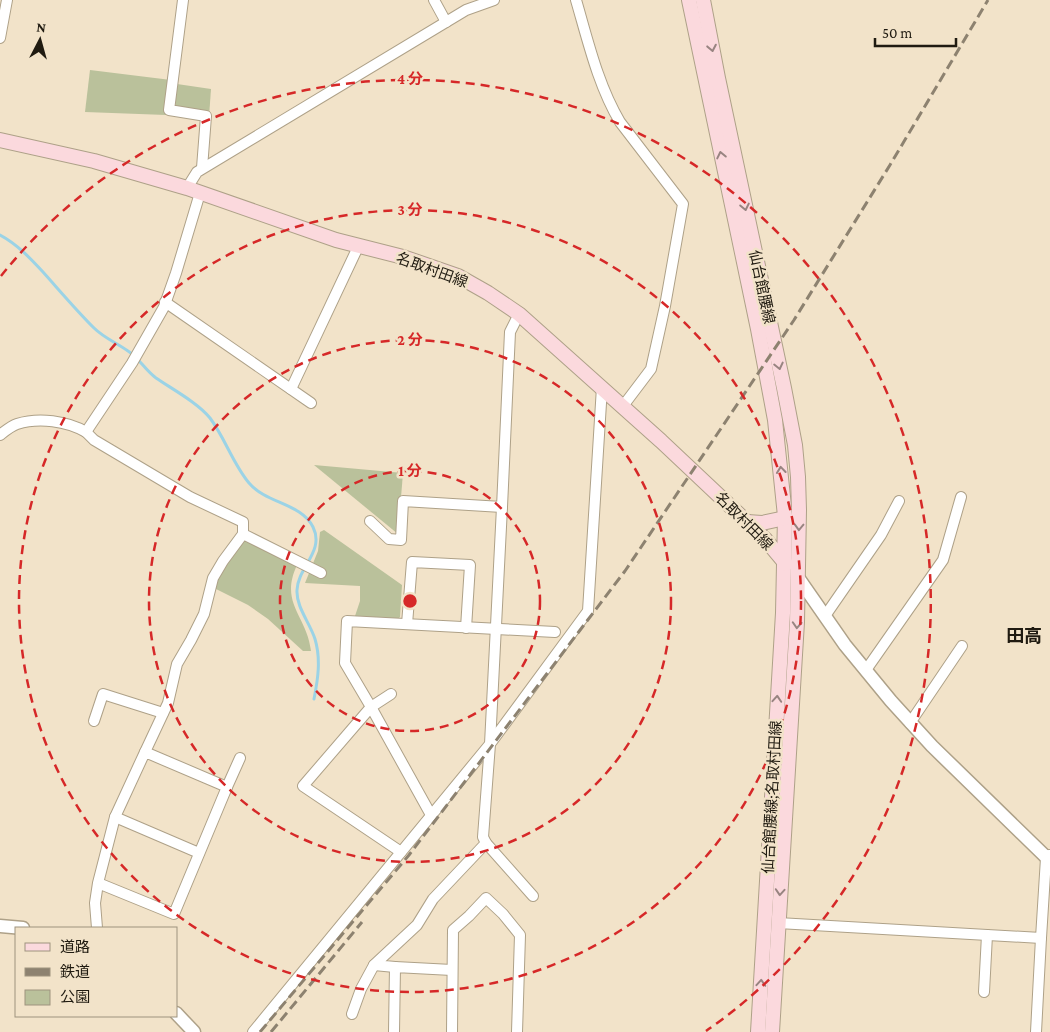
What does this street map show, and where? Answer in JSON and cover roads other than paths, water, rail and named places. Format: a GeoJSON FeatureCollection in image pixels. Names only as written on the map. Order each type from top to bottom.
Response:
{"type":"FeatureCollection","features":[{"type":"Feature","properties":{"kind":"main road","name":"仙台館腰線"},"geometry":{"type":"LineString","coordinates":[[689,0],[758,329],[775,420],[785,518],[784,562]]}},
{"type":"Feature","properties":{"kind":"main road","name":"仙台館腰線"},"geometry":{"type":"LineString","coordinates":[[703,0],[784,388],[794,445],[799,510],[797,576]]}},
{"type":"Feature","properties":{"kind":"main road","name":"名取村田線"},"geometry":{"type":"LineString","coordinates":[[0,140],[94,161],[193,190],[358,247],[403,257],[458,276],[519,314],[602,387],[765,539],[797,576]]}},
{"type":"Feature","properties":{"kind":"main road"},"geometry":{"type":"LineString","coordinates":[[747,522],[762,523],[785,518]]}},
{"type":"Feature","properties":{"kind":"main road","name":"仙台館腰線;名取村田線"},"geometry":{"type":"LineString","coordinates":[[758,1032],[771,827],[784,562]]}},
{"type":"Feature","properties":{"kind":"main road","name":"仙台館腰線;名取村田線"},"geometry":{"type":"LineString","coordinates":[[772,1032],[796,631],[797,576]]}},
{"type":"Feature","properties":{"kind":"street"},"geometry":{"type":"LineString","coordinates":[[0,38],[7,0]]}},
{"type":"Feature","properties":{"kind":"street"},"geometry":{"type":"LineString","coordinates":[[183,0],[169,110],[206,116],[202,168]]}},
{"type":"Feature","properties":{"kind":"street"},"geometry":{"type":"LineString","coordinates":[[434,0],[446,22]]}},
{"type":"Feature","properties":{"kind":"street"},"geometry":{"type":"LineString","coordinates":[[86,432],[132,363],[166,302],[176,272],[197,172],[466,10],[494,0]]}},
{"type":"Feature","properties":{"kind":"street"},"geometry":{"type":"LineString","coordinates":[[576,0],[597,71],[612,109],[683,204],[665,306],[651,369],[623,406]]}},
{"type":"Feature","properties":{"kind":"street"},"geometry":{"type":"LineString","coordinates":[[291,389],[358,247]]}},
{"type":"Feature","properties":{"kind":"street"},"geometry":{"type":"LineString","coordinates":[[166,302],[311,403]]}},
{"type":"Feature","properties":{"kind":"street"},"geometry":{"type":"LineString","coordinates":[[519,314],[510,332],[490,744],[483,837],[486,843],[533,896]]}},
{"type":"Feature","properties":{"kind":"street"},"geometry":{"type":"LineString","coordinates":[[253,1032],[490,744],[588,611],[602,387]]}},
{"type":"Feature","properties":{"kind":"street"},"geometry":{"type":"LineString","coordinates":[[0,435],[16,425],[32,422],[58,422],[74,426],[190,497],[243,522],[243,534],[213,578],[204,614],[177,664],[168,703],[115,817],[98,883],[95,903],[97,927]]}},
{"type":"Feature","properties":{"kind":"street"},"geometry":{"type":"LineString","coordinates":[[866,670],[943,560],[961,497]]}},
{"type":"Feature","properties":{"kind":"street"},"geometry":{"type":"LineString","coordinates":[[370,521],[389,539],[401,540],[403,501],[502,507]]}},
{"type":"Feature","properties":{"kind":"street"},"geometry":{"type":"LineString","coordinates":[[825,616],[881,535],[899,501]]}},
{"type":"Feature","properties":{"kind":"street"},"geometry":{"type":"LineString","coordinates":[[243,534],[321,573]]}},
{"type":"Feature","properties":{"kind":"street"},"geometry":{"type":"LineString","coordinates":[[407,624],[412,562],[470,565],[466,628]]}},
{"type":"Feature","properties":{"kind":"street"},"geometry":{"type":"LineString","coordinates":[[797,576],[866,670],[910,723],[1049,858],[1036,1032]]}},
{"type":"Feature","properties":{"kind":"street"},"geometry":{"type":"LineString","coordinates":[[431,816],[372,707],[345,663],[347,621],[555,632]]}},
{"type":"Feature","properties":{"kind":"street"},"geometry":{"type":"LineString","coordinates":[[910,723],[962,646]]}},
{"type":"Feature","properties":{"kind":"street"},"geometry":{"type":"LineString","coordinates":[[94,721],[103,694],[163,713]]}},
{"type":"Feature","properties":{"kind":"street"},"geometry":{"type":"LineString","coordinates":[[391,694],[372,707],[302,786],[401,852]]}},
{"type":"Feature","properties":{"kind":"street"},"geometry":{"type":"LineString","coordinates":[[146,752],[227,787]]}},
{"type":"Feature","properties":{"kind":"street"},"geometry":{"type":"LineString","coordinates":[[98,883],[174,914],[240,758]]}},
{"type":"Feature","properties":{"kind":"street"},"geometry":{"type":"LineString","coordinates":[[115,817],[199,853]]}},
{"type":"Feature","properties":{"kind":"street"},"geometry":{"type":"LineString","coordinates":[[352,1014],[361,989],[374,965],[417,925],[434,899],[486,843]]}},
{"type":"Feature","properties":{"kind":"street"},"geometry":{"type":"LineString","coordinates":[[452,1032],[454,930],[486,898],[503,914],[520,935],[517,1032]]}},
{"type":"Feature","properties":{"kind":"street"},"geometry":{"type":"LineString","coordinates":[[778,923],[986,935],[1044,933]]}},
{"type":"Feature","properties":{"kind":"street"},"geometry":{"type":"LineString","coordinates":[[0,926],[15,927]]}},
{"type":"Feature","properties":{"kind":"street"},"geometry":{"type":"LineString","coordinates":[[984,992],[986,935]]}},
{"type":"Feature","properties":{"kind":"street"},"geometry":{"type":"LineString","coordinates":[[374,965],[452,970]]}},
{"type":"Feature","properties":{"kind":"street"},"geometry":{"type":"LineString","coordinates":[[394,1032],[395,967]]}},
{"type":"Feature","properties":{"kind":"street"},"geometry":{"type":"LineString","coordinates":[[178,1015],[194,1032]]}},
{"type":"Feature","properties":{"kind":"waterway"},"geometry":{"type":"LineString","coordinates":[[0,235],[28,257],[98,332],[124,348],[156,378],[205,412],[243,476],[256,490],[292,508],[308,519],[316,536],[316,544],[298,582],[297,596],[317,646],[318,669],[314,699]]}},
{"type":"Feature","properties":{"kind":"railway"},"geometry":{"type":"LineString","coordinates":[[260,1032],[409,855],[625,571],[794,320],[890,165],[988,0]]}},
{"type":"Feature","properties":{"kind":"railway"},"geometry":{"type":"LineString","coordinates":[[271,1032],[362,922]]}},
{"type":"Feature","properties":{"kind":"district","name":"田高"},"geometry":{"type":"Point","coordinates":[1024,636]}}]}
